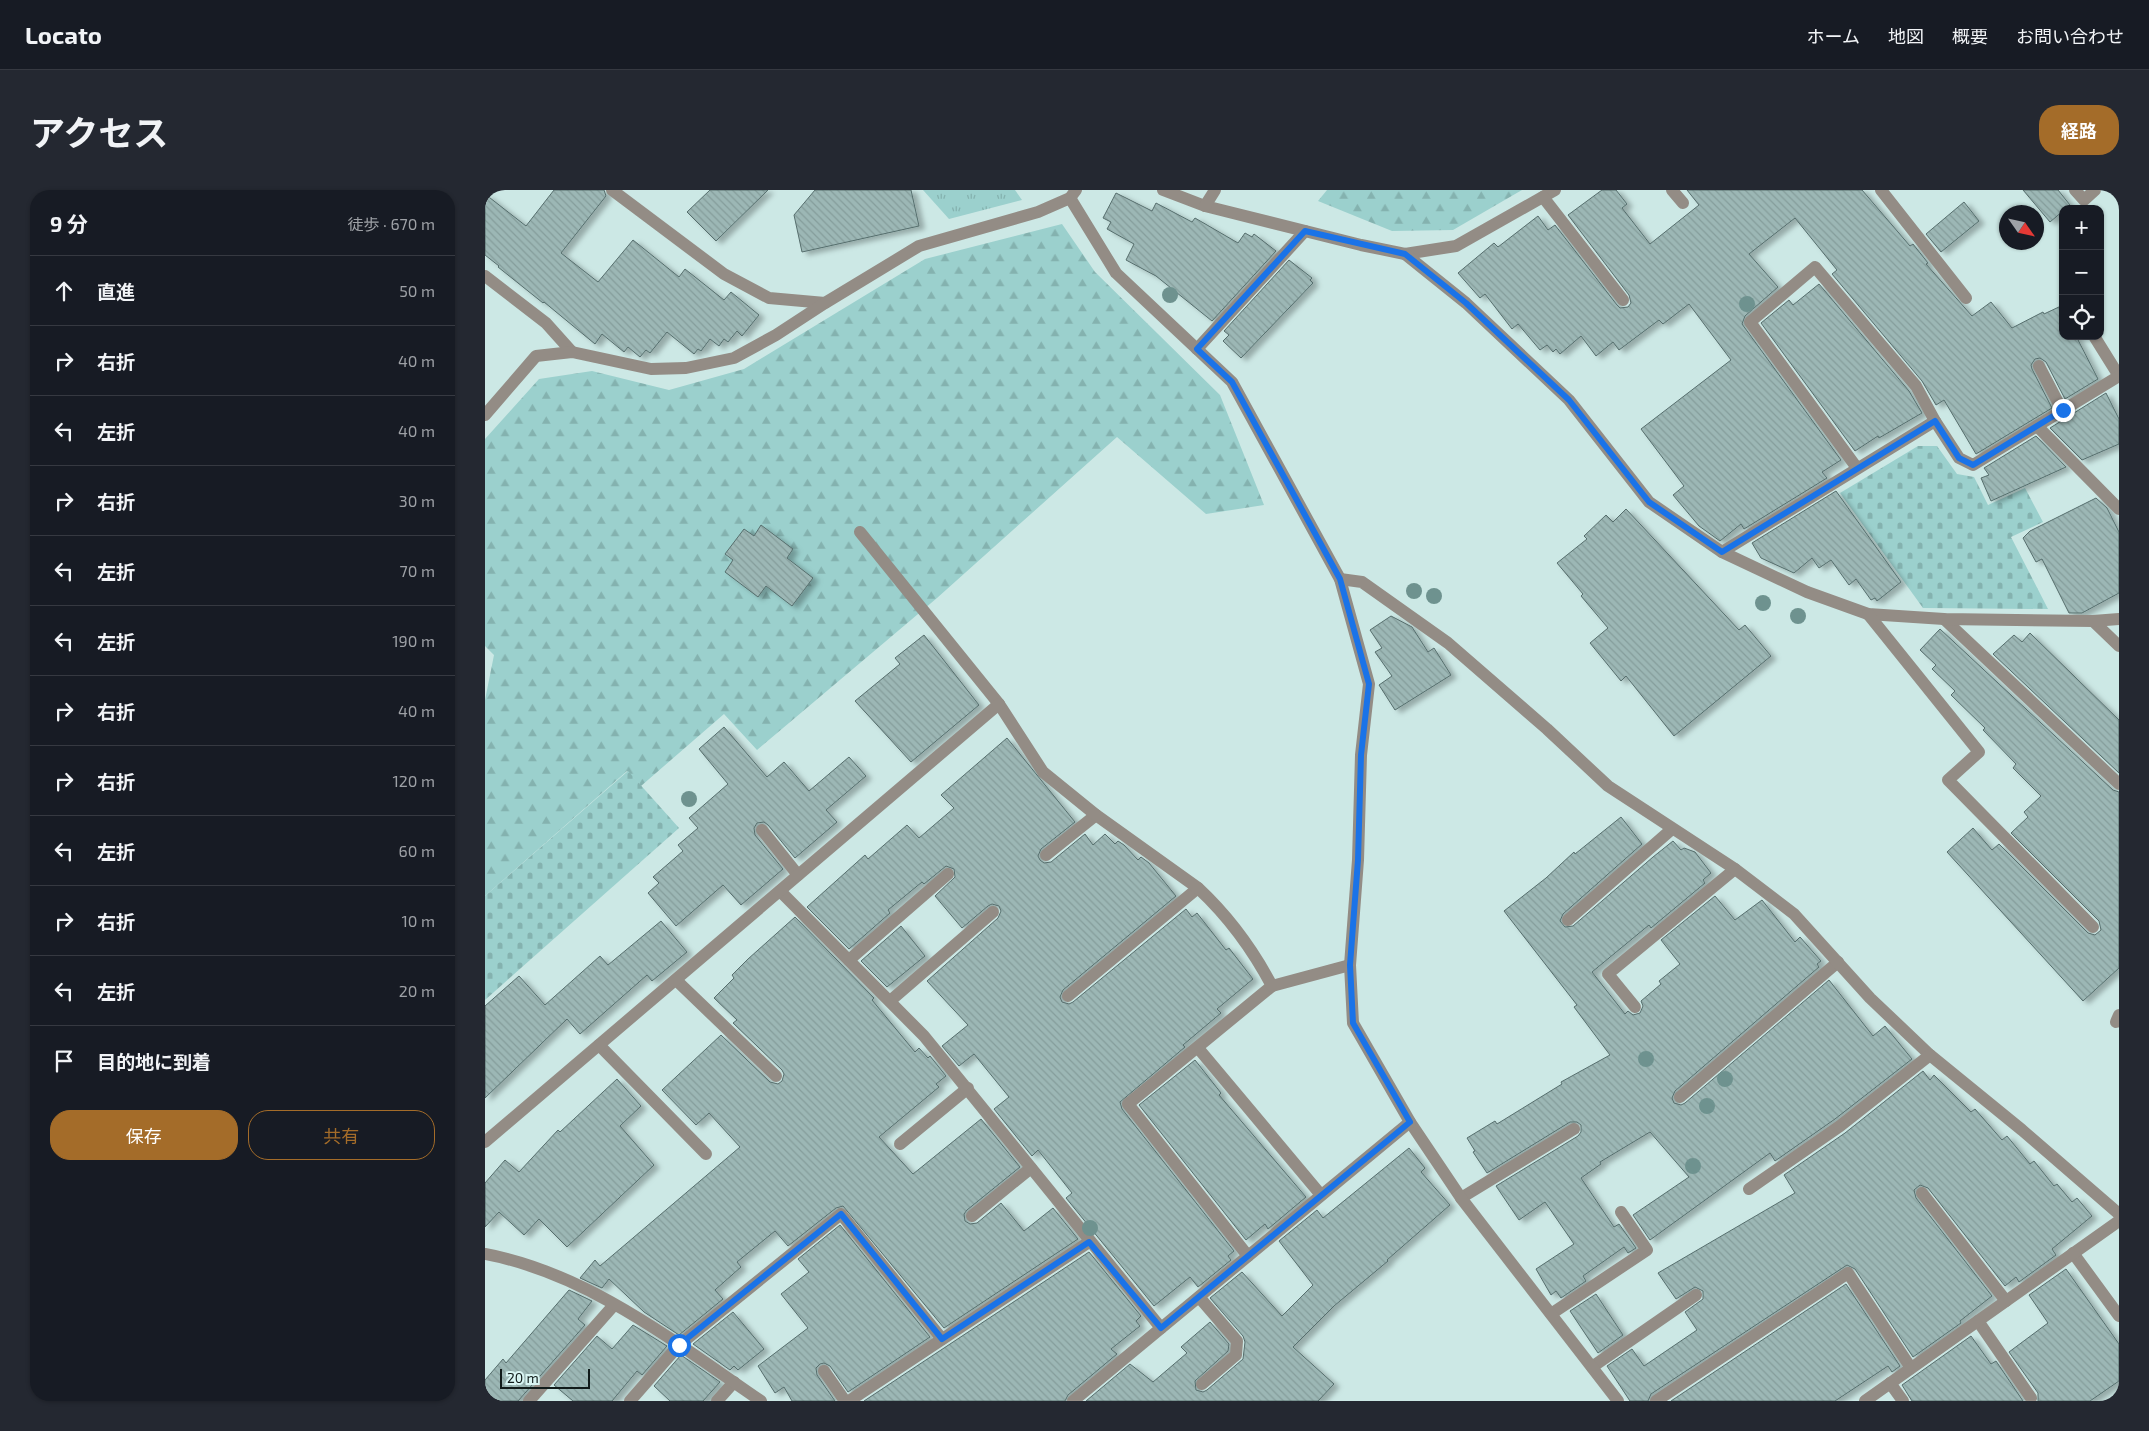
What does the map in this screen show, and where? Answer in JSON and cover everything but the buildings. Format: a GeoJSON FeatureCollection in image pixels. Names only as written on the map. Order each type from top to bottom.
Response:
{"type":"FeatureCollection","features":[{"type":"Feature","properties":{"kind":"street"},"geometry":{"type":"LineString","coordinates":[[612,190],[724,274],[769,298],[825,303]]}},
{"type":"Feature","properties":{"kind":"street"},"geometry":{"type":"LineString","coordinates":[[1163,190],[1205,206],[1405,254],[1456,246],[1555,190]]}},
{"type":"Feature","properties":{"kind":"street"},"geometry":{"type":"LineString","coordinates":[[1205,206],[1215,190]]}},
{"type":"Feature","properties":{"kind":"street"},"geometry":{"type":"LineString","coordinates":[[1672,190],[1683,203]]}},
{"type":"Feature","properties":{"kind":"street"},"geometry":{"type":"LineString","coordinates":[[1881,190],[1966,298]]}},
{"type":"Feature","properties":{"kind":"street"},"geometry":{"type":"LineString","coordinates":[[2075,190],[2084,200],[2095,190]]}},
{"type":"Feature","properties":{"kind":"street"},"geometry":{"type":"LineString","coordinates":[[485,415],[536,356],[573,352],[651,369],[686,368],[734,358],[776,335],[919,246],[1038,212],[1073,194],[1116,273],[1232,382],[1340,579],[1369,684],[1361,755],[1358,860],[1350,965],[1353,1023],[1410,1122],[1461,1198],[1618,1401]]}},
{"type":"Feature","properties":{"kind":"street"},"geometry":{"type":"LineString","coordinates":[[1543,197],[1623,300]]}},
{"type":"Feature","properties":{"kind":"street"},"geometry":{"type":"LineString","coordinates":[[1197,349],[1305,231]]}},
{"type":"Feature","properties":{"kind":"street"},"geometry":{"type":"LineString","coordinates":[[1405,254],[1466,303],[1569,400],[1649,502],[1722,552],[1807,592],[1868,614],[1944,620],[2093,621],[2119,619]]}},
{"type":"Feature","properties":{"kind":"street"},"geometry":{"type":"LineString","coordinates":[[1857,468],[1750,322],[1815,266],[1916,386],[1935,421],[1959,458],[1973,465],[2119,376],[2096,340]]}},
{"type":"Feature","properties":{"kind":"street"},"geometry":{"type":"LineString","coordinates":[[485,276],[546,323],[573,352]]}},
{"type":"Feature","properties":{"kind":"street"},"geometry":{"type":"LineString","coordinates":[[2039,366],[2063,410]]}},
{"type":"Feature","properties":{"kind":"street"},"geometry":{"type":"LineString","coordinates":[[1722,552],[1935,421]]}},
{"type":"Feature","properties":{"kind":"street"},"geometry":{"type":"LineString","coordinates":[[2037,426],[2119,509]]}},
{"type":"Feature","properties":{"kind":"street"},"geometry":{"type":"LineString","coordinates":[[860,532],[999,704],[1043,772],[1096,815],[1198,888],[1213,902],[1260,962],[1272,986]]}},
{"type":"Feature","properties":{"kind":"street"},"geometry":{"type":"LineString","coordinates":[[1340,579],[1362,582],[1448,643],[1547,729],[1608,786],[1735,869],[1794,914],[1870,998],[1930,1055],[2022,1130],[2119,1214]]}},
{"type":"Feature","properties":{"kind":"street"},"geometry":{"type":"LineString","coordinates":[[1868,614],[1979,752],[1948,780],[2093,927]]}},
{"type":"Feature","properties":{"kind":"street"},"geometry":{"type":"LineString","coordinates":[[1944,620],[2119,784]]}},
{"type":"Feature","properties":{"kind":"street"},"geometry":{"type":"LineString","coordinates":[[2093,621],[2119,646]]}},
{"type":"Feature","properties":{"kind":"street"},"geometry":{"type":"LineString","coordinates":[[485,1142],[999,704]]}},
{"type":"Feature","properties":{"kind":"street"},"geometry":{"type":"LineString","coordinates":[[1046,855],[1096,815]]}},
{"type":"Feature","properties":{"kind":"street"},"geometry":{"type":"LineString","coordinates":[[1568,920],[1672,829]]}},
{"type":"Feature","properties":{"kind":"street"},"geometry":{"type":"LineString","coordinates":[[762,830],[798,875]]}},
{"type":"Feature","properties":{"kind":"street"},"geometry":{"type":"LineString","coordinates":[[1635,1007],[1608,974],[1735,869]]}},
{"type":"Feature","properties":{"kind":"street"},"geometry":{"type":"LineString","coordinates":[[849,960],[948,874]]}},
{"type":"Feature","properties":{"kind":"street"},"geometry":{"type":"LineString","coordinates":[[1068,996],[1198,888]]}},
{"type":"Feature","properties":{"kind":"street"},"geometry":{"type":"LineString","coordinates":[[781,891],[925,1036],[1089,1242],[1161,1328]]}},
{"type":"Feature","properties":{"kind":"street"},"geometry":{"type":"LineString","coordinates":[[890,1001],[993,912]]}},
{"type":"Feature","properties":{"kind":"street"},"geometry":{"type":"LineString","coordinates":[[1681,1096],[1839,962]]}},
{"type":"Feature","properties":{"kind":"street"},"geometry":{"type":"LineString","coordinates":[[1248,1256],[1129,1104],[1272,986],[1350,965]]}},
{"type":"Feature","properties":{"kind":"street"},"geometry":{"type":"LineString","coordinates":[[675,980],[776,1076]]}},
{"type":"Feature","properties":{"kind":"street"},"geometry":{"type":"LineString","coordinates":[[599,1045],[706,1154]]}},
{"type":"Feature","properties":{"kind":"street"},"geometry":{"type":"LineString","coordinates":[[1198,1048],[1321,1195]]}},
{"type":"Feature","properties":{"kind":"street"},"geometry":{"type":"LineString","coordinates":[[1749,1189],[1841,1126],[1930,1055]]}},
{"type":"Feature","properties":{"kind":"street"},"geometry":{"type":"LineString","coordinates":[[900,1144],[968,1088]]}},
{"type":"Feature","properties":{"kind":"street"},"geometry":{"type":"LineString","coordinates":[[1073,1401],[1410,1122]]}},
{"type":"Feature","properties":{"kind":"street"},"geometry":{"type":"LineString","coordinates":[[1461,1198],[1574,1129]]}},
{"type":"Feature","properties":{"kind":"street"},"geometry":{"type":"LineString","coordinates":[[972,1216],[1031,1168]]}},
{"type":"Feature","properties":{"kind":"street"},"geometry":{"type":"LineString","coordinates":[[1921,1193],[2006,1301]]}},
{"type":"Feature","properties":{"kind":"street"},"geometry":{"type":"LineString","coordinates":[[1551,1314],[1647,1250],[1621,1212]]}},
{"type":"Feature","properties":{"kind":"street"},"geometry":{"type":"LineString","coordinates":[[630,1401],[679,1345],[841,1214],[942,1339]]}},
{"type":"Feature","properties":{"kind":"street"},"geometry":{"type":"LineString","coordinates":[[1865,1401],[2119,1221]]}},
{"type":"Feature","properties":{"kind":"street"},"geometry":{"type":"LineString","coordinates":[[849,1401],[1089,1242]]}},
{"type":"Feature","properties":{"kind":"street"},"geometry":{"type":"LineString","coordinates":[[2073,1253],[2119,1316]]}},
{"type":"Feature","properties":{"kind":"street"},"geometry":{"type":"LineString","coordinates":[[485,1254],[507,1258],[562,1278],[614,1305],[679,1345],[761,1401]]}},
{"type":"Feature","properties":{"kind":"street"},"geometry":{"type":"LineString","coordinates":[[1655,1401],[1847,1273],[1911,1368]]}},
{"type":"Feature","properties":{"kind":"street"},"geometry":{"type":"LineString","coordinates":[[1592,1367],[1696,1295]]}},
{"type":"Feature","properties":{"kind":"street"},"geometry":{"type":"LineString","coordinates":[[1199,1297],[1237,1341],[1236,1355],[1202,1384]]}},
{"type":"Feature","properties":{"kind":"street"},"geometry":{"type":"LineString","coordinates":[[529,1401],[614,1305]]}},
{"type":"Feature","properties":{"kind":"street"},"geometry":{"type":"LineString","coordinates":[[1978,1321],[2031,1398]]}},
{"type":"Feature","properties":{"kind":"street"},"geometry":{"type":"LineString","coordinates":[[824,1371],[845,1401]]}},
{"type":"Feature","properties":{"kind":"street"},"geometry":{"type":"LineString","coordinates":[[717,1401],[734,1382]]}},
{"type":"Feature","properties":{"kind":"street"},"geometry":{"type":"LineString","coordinates":[[1891,1383],[1903,1401]]}},
{"type":"Feature","properties":{"kind":"green space"},"geometry":{"type":"Polygon","coordinates":[[[923,190],[1015,190],[1022,200],[949,219],[923,190]]]}},
{"type":"Feature","properties":{"kind":"green space"},"geometry":{"type":"Polygon","coordinates":[[[1327,190],[1522,190],[1453,230],[1392,231],[1318,201],[1327,190]]]}},
{"type":"Feature","properties":{"kind":"green space"},"geometry":{"type":"Polygon","coordinates":[[[1062,224],[1095,272],[1220,395],[1264,505],[1206,514],[1117,437],[937,598],[757,750],[724,714],[641,786],[627,771],[485,896],[485,700],[494,655],[485,646],[485,439],[539,379],[592,371],[669,390],[744,369],[925,259],[1062,224]]]}},
{"type":"Feature","properties":{"kind":"green space"},"geometry":{"type":"Polygon","coordinates":[[[1918,446],[1937,446],[1957,474],[1974,477],[1988,505],[2025,488],[2043,522],[2011,537],[2048,609],[1923,608],[1840,493],[1918,446]]]}},
{"type":"Feature","properties":{"kind":"green space"},"geometry":{"type":"Polygon","coordinates":[[[628,771],[679,828],[485,1000],[485,896],[628,771]]]}},
{"type":"Feature","properties":{"kind":"route"},"geometry":{"type":"LineString","coordinates":[[679,1345],[841,1214],[942,1339],[1089,1242],[1161,1328],[1410,1122],[1353,1023],[1350,965],[1358,860],[1361,755],[1369,684],[1340,579],[1232,382],[1197,349],[1305,231],[1405,254],[1466,303],[1569,400],[1649,502],[1722,552],[1935,421],[1959,458],[1973,465],[2063,410]]}}]}
